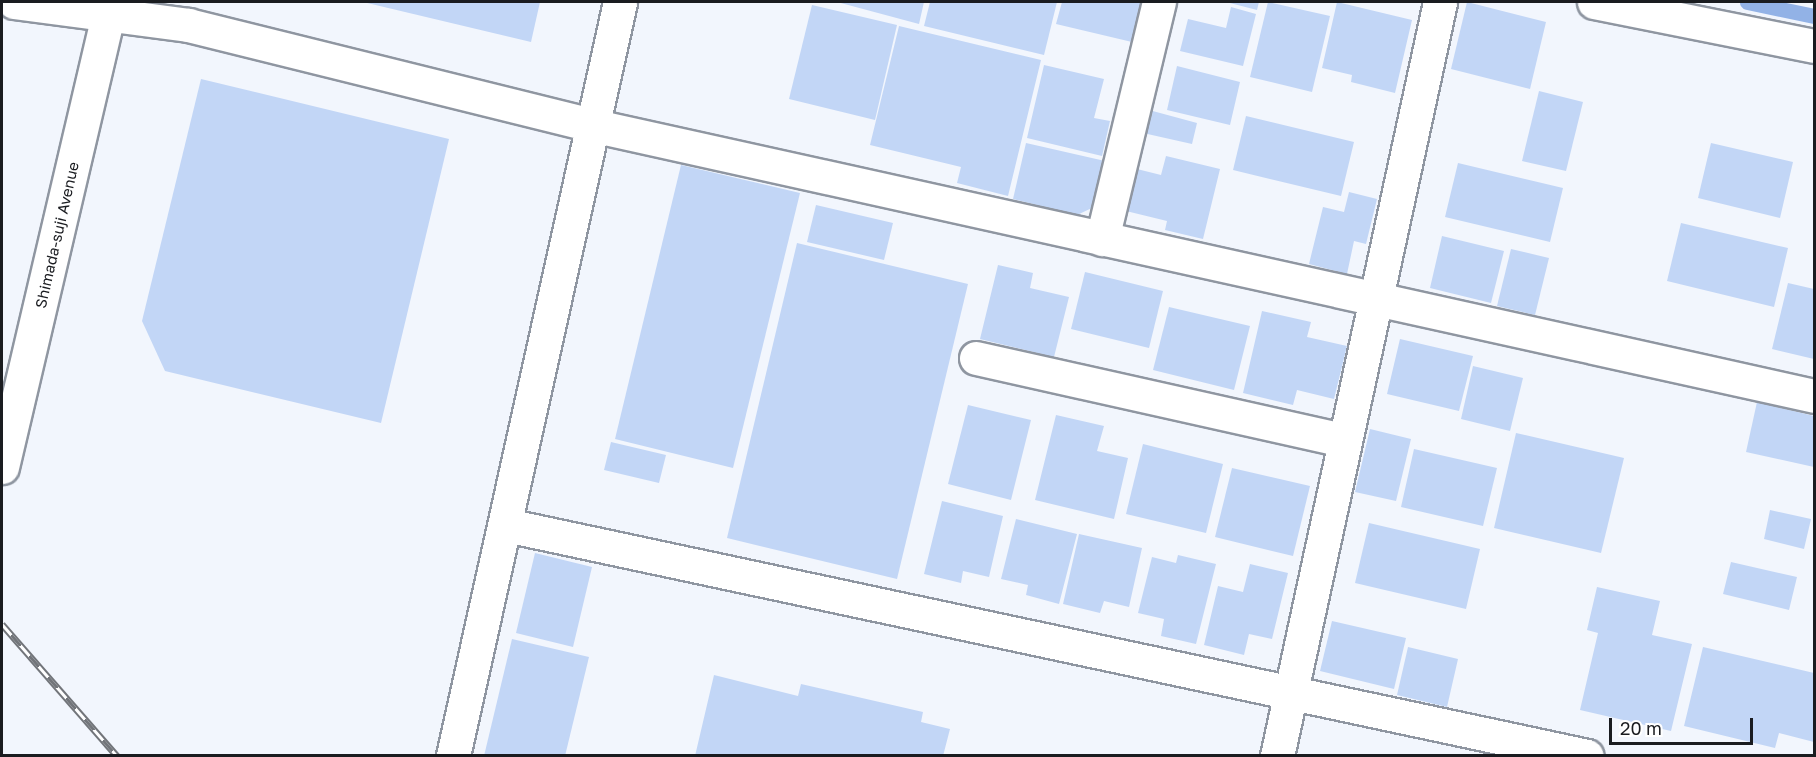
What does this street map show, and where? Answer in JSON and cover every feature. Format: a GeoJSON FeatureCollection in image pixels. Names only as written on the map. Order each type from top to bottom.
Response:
{"type":"FeatureCollection","features":[{"type":"Feature","properties":{"kind":"street"},"geometry":{"type":"LineString","coordinates":[[14,2],[110,7],[591,125],[1815,396]]}},
{"type":"Feature","properties":{"kind":"street"},"geometry":{"type":"LineString","coordinates":[[453,756],[620,2]]}},
{"type":"Feature","properties":{"kind":"street"},"geometry":{"type":"LineString","coordinates":[[1102,239],[1159,2]]}},
{"type":"Feature","properties":{"kind":"street"},"geometry":{"type":"LineString","coordinates":[[1277,756],[1440,2]]}},
{"type":"Feature","properties":{"kind":"street"},"geometry":{"type":"LineString","coordinates":[[1594,2],[1815,46]]}},
{"type":"Feature","properties":{"kind":"street","name":"Shimada-suji Avenue"},"geometry":{"type":"LineString","coordinates":[[2,468],[110,7]]}},
{"type":"Feature","properties":{"kind":"street"},"geometry":{"type":"LineString","coordinates":[[976,358],[1344,440]]}},
{"type":"Feature","properties":{"kind":"street"},"geometry":{"type":"LineString","coordinates":[[506,525],[1587,756]]}},
{"type":"Feature","properties":{"kind":"building"},"geometry":{"type":"Polygon","coordinates":[[[363,2],[540,2],[531,42],[363,2]]]}},
{"type":"Feature","properties":{"kind":"building"},"geometry":{"type":"Polygon","coordinates":[[[837,2],[924,2],[919,24],[837,2]]]}},
{"type":"Feature","properties":{"kind":"building"},"geometry":{"type":"Polygon","coordinates":[[[930,2],[1057,2],[1044,55],[924,26],[930,2]]]}},
{"type":"Feature","properties":{"kind":"building"},"geometry":{"type":"Polygon","coordinates":[[[1062,2],[1142,2],[1132,42],[1056,24],[1062,2]]]}},
{"type":"Feature","properties":{"kind":"building"},"geometry":{"type":"Polygon","coordinates":[[[1226,2],[1259,2],[1257,10],[1226,2]]]}},
{"type":"Feature","properties":{"kind":"building"},"geometry":{"type":"Polygon","coordinates":[[[1268,2],[1330,16],[1312,92],[1250,77],[1268,2]]]}},
{"type":"Feature","properties":{"kind":"building"},"geometry":{"type":"Polygon","coordinates":[[[1337,2],[1412,20],[1395,93],[1351,82],[1352,75],[1322,68],[1337,2]]]}},
{"type":"Feature","properties":{"kind":"building"},"geometry":{"type":"Polygon","coordinates":[[[1467,2],[1546,22],[1530,89],[1451,69],[1467,2]]]}},
{"type":"Feature","properties":{"kind":"building"},"geometry":{"type":"Polygon","coordinates":[[[812,5],[897,25],[875,120],[789,99],[812,5]]]}},
{"type":"Feature","properties":{"kind":"building"},"geometry":{"type":"Polygon","coordinates":[[[1231,7],[1256,14],[1243,66],[1180,51],[1188,19],[1226,28],[1231,7]]]}},
{"type":"Feature","properties":{"kind":"building"},"geometry":{"type":"Polygon","coordinates":[[[899,26],[1041,60],[1008,196],[957,183],[961,167],[870,145],[899,26]]]}},
{"type":"Feature","properties":{"kind":"building"},"geometry":{"type":"Polygon","coordinates":[[[1044,65],[1104,79],[1094,118],[1110,121],[1102,156],[1027,138],[1044,65]]]}},
{"type":"Feature","properties":{"kind":"building"},"geometry":{"type":"Polygon","coordinates":[[[1177,66],[1240,82],[1230,125],[1167,110],[1177,66]]]}},
{"type":"Feature","properties":{"kind":"building"},"geometry":{"type":"Polygon","coordinates":[[[201,79],[449,139],[381,423],[165,371],[142,321],[201,79]]]}},
{"type":"Feature","properties":{"kind":"building"},"geometry":{"type":"Polygon","coordinates":[[[1539,91],[1583,102],[1566,171],[1522,161],[1539,91]]]}},
{"type":"Feature","properties":{"kind":"building"},"geometry":{"type":"Polygon","coordinates":[[[1149,110],[1197,123],[1192,144],[1143,133],[1149,110]]]}},
{"type":"Feature","properties":{"kind":"building"},"geometry":{"type":"Polygon","coordinates":[[[1246,116],[1354,142],[1341,196],[1233,170],[1246,116]]]}},
{"type":"Feature","properties":{"kind":"building"},"geometry":{"type":"Polygon","coordinates":[[[1026,143],[1105,161],[1094,207],[1077,215],[1013,199],[1026,143]]]}},
{"type":"Feature","properties":{"kind":"building"},"geometry":{"type":"Polygon","coordinates":[[[1711,143],[1793,162],[1780,218],[1698,198],[1711,143]]]}},
{"type":"Feature","properties":{"kind":"building"},"geometry":{"type":"Polygon","coordinates":[[[1166,156],[1220,169],[1203,239],[1165,230],[1167,221],[1126,211],[1137,169],[1161,175],[1166,156]]]}},
{"type":"Feature","properties":{"kind":"building"},"geometry":{"type":"Polygon","coordinates":[[[1458,163],[1563,188],[1550,242],[1445,217],[1458,163]]]}},
{"type":"Feature","properties":{"kind":"building"},"geometry":{"type":"Polygon","coordinates":[[[681,165],[800,193],[733,468],[615,439],[681,165]]]}},
{"type":"Feature","properties":{"kind":"building"},"geometry":{"type":"Polygon","coordinates":[[[1349,192],[1377,199],[1366,244],[1354,241],[1347,274],[1309,264],[1323,207],[1344,212],[1349,192]]]}},
{"type":"Feature","properties":{"kind":"building"},"geometry":{"type":"Polygon","coordinates":[[[816,205],[893,223],[884,260],[807,242],[816,205]]]}},
{"type":"Feature","properties":{"kind":"building"},"geometry":{"type":"Polygon","coordinates":[[[1681,223],[1788,248],[1774,307],[1667,281],[1681,223]]]}},
{"type":"Feature","properties":{"kind":"building"},"geometry":{"type":"Polygon","coordinates":[[[1442,236],[1504,251],[1491,303],[1430,288],[1442,236]]]}},
{"type":"Feature","properties":{"kind":"building"},"geometry":{"type":"Polygon","coordinates":[[[797,243],[968,284],[897,579],[727,538],[797,243]]]}},
{"type":"Feature","properties":{"kind":"building"},"geometry":{"type":"Polygon","coordinates":[[[1511,249],[1549,258],[1535,315],[1497,306],[1511,249]]]}},
{"type":"Feature","properties":{"kind":"building"},"geometry":{"type":"Polygon","coordinates":[[[998,265],[1033,273],[1030,288],[1069,297],[1054,357],[980,339],[998,265]]]}},
{"type":"Feature","properties":{"kind":"building"},"geometry":{"type":"Polygon","coordinates":[[[1085,272],[1163,291],[1149,348],[1071,329],[1085,272]]]}},
{"type":"Feature","properties":{"kind":"building"},"geometry":{"type":"Polygon","coordinates":[[[1788,283],[1814,289],[1814,359],[1772,349],[1788,283]]]}},
{"type":"Feature","properties":{"kind":"building"},"geometry":{"type":"Polygon","coordinates":[[[1169,307],[1250,326],[1234,390],[1153,370],[1169,307]]]}},
{"type":"Feature","properties":{"kind":"building"},"geometry":{"type":"Polygon","coordinates":[[[1262,311],[1311,322],[1307,337],[1347,346],[1334,399],[1297,390],[1293,405],[1243,393],[1262,311]]]}},
{"type":"Feature","properties":{"kind":"building"},"geometry":{"type":"Polygon","coordinates":[[[1400,339],[1473,356],[1459,411],[1387,394],[1400,339]]]}},
{"type":"Feature","properties":{"kind":"building"},"geometry":{"type":"Polygon","coordinates":[[[1473,366],[1523,378],[1510,431],[1461,419],[1473,366]]]}},
{"type":"Feature","properties":{"kind":"building"},"geometry":{"type":"Polygon","coordinates":[[[1757,402],[1814,416],[1814,467],[1746,452],[1757,402]]]}},
{"type":"Feature","properties":{"kind":"building"},"geometry":{"type":"Polygon","coordinates":[[[968,405],[1031,420],[1011,500],[948,484],[968,405]]]}},
{"type":"Feature","properties":{"kind":"building"},"geometry":{"type":"Polygon","coordinates":[[[1056,415],[1104,426],[1097,451],[1128,458],[1114,519],[1035,500],[1056,415]]]}},
{"type":"Feature","properties":{"kind":"building"},"geometry":{"type":"Polygon","coordinates":[[[1370,429],[1411,439],[1396,501],[1355,492],[1370,429]]]}},
{"type":"Feature","properties":{"kind":"building"},"geometry":{"type":"Polygon","coordinates":[[[1516,433],[1624,458],[1601,553],[1494,528],[1516,433]]]}},
{"type":"Feature","properties":{"kind":"building"},"geometry":{"type":"Polygon","coordinates":[[[611,442],[666,455],[659,483],[604,470],[611,442]]]}},
{"type":"Feature","properties":{"kind":"building"},"geometry":{"type":"Polygon","coordinates":[[[1143,444],[1223,464],[1206,533],[1126,514],[1143,444]]]}},
{"type":"Feature","properties":{"kind":"building"},"geometry":{"type":"Polygon","coordinates":[[[1414,449],[1497,468],[1483,526],[1401,507],[1414,449]]]}},
{"type":"Feature","properties":{"kind":"building"},"geometry":{"type":"Polygon","coordinates":[[[1232,468],[1310,486],[1293,556],[1215,537],[1232,468]]]}},
{"type":"Feature","properties":{"kind":"building"},"geometry":{"type":"Polygon","coordinates":[[[942,501],[1003,516],[989,577],[963,571],[961,583],[924,574],[942,501]]]}},
{"type":"Feature","properties":{"kind":"building"},"geometry":{"type":"Polygon","coordinates":[[[1770,510],[1811,519],[1804,549],[1764,539],[1770,510]]]}},
{"type":"Feature","properties":{"kind":"building"},"geometry":{"type":"Polygon","coordinates":[[[1016,519],[1077,534],[1059,604],[1026,595],[1028,585],[1001,579],[1016,519]]]}},
{"type":"Feature","properties":{"kind":"building"},"geometry":{"type":"Polygon","coordinates":[[[1369,523],[1480,549],[1466,609],[1355,583],[1369,523]]]}},
{"type":"Feature","properties":{"kind":"building"},"geometry":{"type":"Polygon","coordinates":[[[1079,534],[1142,548],[1129,607],[1104,601],[1100,613],[1063,604],[1079,534]]]}},
{"type":"Feature","properties":{"kind":"building"},"geometry":{"type":"Polygon","coordinates":[[[535,553],[592,567],[573,647],[516,633],[535,553]]]}},
{"type":"Feature","properties":{"kind":"building"},"geometry":{"type":"Polygon","coordinates":[[[1178,555],[1216,564],[1196,644],[1161,636],[1164,619],[1138,613],[1152,557],[1176,563],[1178,555]]]}},
{"type":"Feature","properties":{"kind":"building"},"geometry":{"type":"Polygon","coordinates":[[[1731,562],[1797,577],[1789,610],[1723,594],[1731,562]]]}},
{"type":"Feature","properties":{"kind":"building"},"geometry":{"type":"Polygon","coordinates":[[[1250,564],[1288,573],[1272,639],[1249,634],[1244,655],[1204,645],[1218,586],[1243,592],[1250,564]]]}},
{"type":"Feature","properties":{"kind":"building"},"geometry":{"type":"Polygon","coordinates":[[[1597,587],[1660,601],[1652,635],[1692,644],[1671,731],[1580,710],[1598,633],[1587,630],[1597,587]]]}},
{"type":"Feature","properties":{"kind":"building"},"geometry":{"type":"Polygon","coordinates":[[[1332,621],[1406,638],[1394,689],[1320,671],[1332,621]]]}},
{"type":"Feature","properties":{"kind":"building"},"geometry":{"type":"Polygon","coordinates":[[[512,639],[589,657],[565,756],[484,756],[512,639]]]}},
{"type":"Feature","properties":{"kind":"building"},"geometry":{"type":"Polygon","coordinates":[[[1408,647],[1458,659],[1447,707],[1397,695],[1408,647]]]}},
{"type":"Feature","properties":{"kind":"building"},"geometry":{"type":"Polygon","coordinates":[[[1703,647],[1814,673],[1814,742],[1779,733],[1775,748],[1684,726],[1703,647]]]}},
{"type":"Feature","properties":{"kind":"building"},"geometry":{"type":"Polygon","coordinates":[[[714,675],[798,696],[801,684],[923,712],[921,722],[950,729],[943,756],[695,756],[714,675]]]}},
{"type":"Feature","properties":{"kind":"waterway"},"geometry":{"type":"LineString","coordinates":[[1747,2],[1814,16]]}},
{"type":"Feature","properties":{"kind":"railway"},"geometry":{"type":"LineString","coordinates":[[2,624],[117,756]]}}]}
